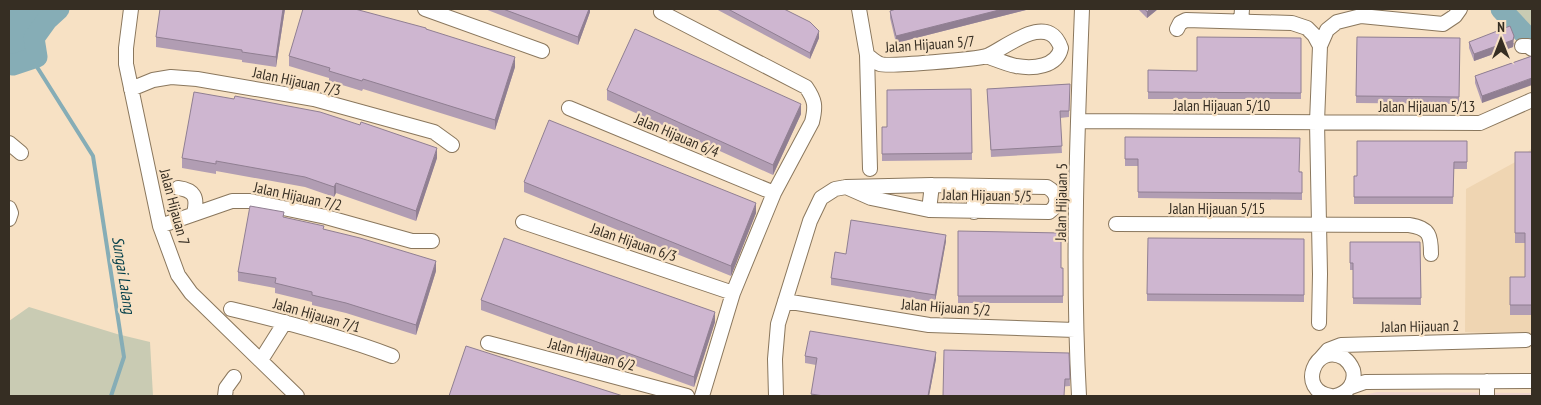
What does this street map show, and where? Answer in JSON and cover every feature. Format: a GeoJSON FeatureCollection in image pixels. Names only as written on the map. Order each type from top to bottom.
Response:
{"type":"FeatureCollection","features":[{"type":"Feature","properties":{"kind":"street","name":"Jalan Hijauan 7"},"geometry":{"type":"LineString","coordinates":[[131,9],[126,64],[160,226],[178,275],[191,293],[297,396]]}},
{"type":"Feature","properties":{"kind":"street"},"geometry":{"type":"LineString","coordinates":[[425,9],[542,51]]}},
{"type":"Feature","properties":{"kind":"street","name":"Jalan Hijauan 5/7"},"geometry":{"type":"LineString","coordinates":[[859,9],[867,55],[880,64],[889,65],[986,56],[1016,66],[1032,66],[1050,64],[1056,60],[1061,48],[1055,36],[1049,32],[1041,32],[1012,40],[986,56]]}},
{"type":"Feature","properties":{"kind":"street","name":"Jalan Hijauan 5"},"geometry":{"type":"LineString","coordinates":[[1079,396],[1075,330],[1078,122],[1082,9]]}},
{"type":"Feature","properties":{"kind":"street"},"geometry":{"type":"LineString","coordinates":[[1319,323],[1317,122],[1320,46],[1327,30],[1337,22],[1361,16],[1443,24],[1455,16],[1460,9]]}},
{"type":"Feature","properties":{"kind":"street"},"geometry":{"type":"LineString","coordinates":[[661,12],[806,87],[813,96],[814,111],[812,122],[774,193],[733,293],[702,396]]}},
{"type":"Feature","properties":{"kind":"street"},"geometry":{"type":"LineString","coordinates":[[1177,29],[1180,23],[1186,20],[1242,15],[1292,23],[1307,28],[1314,35],[1320,46]]}},
{"type":"Feature","properties":{"kind":"street"},"geometry":{"type":"LineString","coordinates":[[867,55],[870,169]]}},
{"type":"Feature","properties":{"kind":"street","name":"Jalan Hijauan 7/3"},"geometry":{"type":"LineString","coordinates":[[132,89],[153,80],[171,77],[217,82],[314,99],[434,132],[452,145]]}},
{"type":"Feature","properties":{"kind":"street","name":"Jalan Hijauan 5/13"},"geometry":{"type":"LineString","coordinates":[[1317,122],[1480,123],[1532,100]]}},
{"type":"Feature","properties":{"kind":"street","name":"Jalan Hijauan 6/4"},"geometry":{"type":"LineString","coordinates":[[569,108],[774,193]]}},
{"type":"Feature","properties":{"kind":"street","name":"Jalan Hijauan 5/10"},"geometry":{"type":"LineString","coordinates":[[1078,122],[1317,122]]}},
{"type":"Feature","properties":{"kind":"street"},"geometry":{"type":"LineString","coordinates":[[9,143],[21,153]]}},
{"type":"Feature","properties":{"kind":"street"},"geometry":{"type":"LineString","coordinates":[[929,210],[932,185]]}},
{"type":"Feature","properties":{"kind":"street","name":"Jalan Hijauan 5/5"},"geometry":{"type":"LineString","coordinates":[[776,396],[775,345],[778,324],[810,221],[821,198],[835,189],[846,186],[932,185],[1047,187],[1053,191],[1057,201],[1048,212],[929,210],[871,198],[846,186]]}},
{"type":"Feature","properties":{"kind":"street"},"geometry":{"type":"LineString","coordinates":[[974,186],[974,212]]}},
{"type":"Feature","properties":{"kind":"street"},"geometry":{"type":"LineString","coordinates":[[178,188],[187,189],[194,195],[197,204],[194,213]]}},
{"type":"Feature","properties":{"kind":"street","name":"Jalan Hijauan 7/2"},"geometry":{"type":"LineString","coordinates":[[160,226],[232,201],[250,201],[326,217],[412,241],[432,242]]}},
{"type":"Feature","properties":{"kind":"street"},"geometry":{"type":"LineString","coordinates":[[9,208],[11,213],[9,219]]}},
{"type":"Feature","properties":{"kind":"street","name":"Jalan Hijauan 6/3"},"geometry":{"type":"LineString","coordinates":[[523,222],[733,293]]}},
{"type":"Feature","properties":{"kind":"street","name":"Jalan Hijauan 5/15"},"geometry":{"type":"LineString","coordinates":[[1116,224],[1410,225],[1419,226],[1428,232],[1431,239],[1431,254]]}},
{"type":"Feature","properties":{"kind":"street","name":"Jalan Hijauan 5/2"},"geometry":{"type":"LineString","coordinates":[[785,301],[929,325],[1075,330]]}},
{"type":"Feature","properties":{"kind":"street","name":"Jalan Hijauan 7/1"},"geometry":{"type":"LineString","coordinates":[[232,309],[285,322],[363,345],[392,356]]}},
{"type":"Feature","properties":{"kind":"street"},"geometry":{"type":"LineString","coordinates":[[261,360],[285,322]]}},
{"type":"Feature","properties":{"kind":"street","name":"Jalan Hijauan 2"},"geometry":{"type":"LineString","coordinates":[[1321,358],[1328,350],[1340,345],[1526,340]]}},
{"type":"Feature","properties":{"kind":"street","name":"Jalan Hijauan 6/2"},"geometry":{"type":"LineString","coordinates":[[488,343],[687,396]]}},
{"type":"Feature","properties":{"kind":"street"},"geometry":{"type":"LineString","coordinates":[[1324,395],[1313,382],[1313,369],[1321,358],[1334,355],[1347,360],[1354,373],[1351,386],[1346,392],[1336,396]]}},
{"type":"Feature","properties":{"kind":"street"},"geometry":{"type":"LineString","coordinates":[[224,396],[226,388],[234,377]]}},
{"type":"Feature","properties":{"kind":"street"},"geometry":{"type":"LineString","coordinates":[[1487,381],[1487,396]]}},
{"type":"Feature","properties":{"kind":"street"},"geometry":{"type":"LineString","coordinates":[[1351,386],[1365,382],[1532,381]]}},
{"type":"Feature","properties":{"kind":"shaded area"},"geometry":{"type":"Polygon","coordinates":[[[1532,148],[1532,335],[1465,332],[1466,189],[1519,160],[1532,148]]]}},
{"type":"Feature","properties":{"kind":"shaded area"},"geometry":{"type":"Polygon","coordinates":[[[1377,392],[1532,393],[1532,396],[1360,396],[1377,392]]]}},
{"type":"Feature","properties":{"kind":"green space"},"geometry":{"type":"Polygon","coordinates":[[[1501,9],[1532,9],[1532,42],[1501,9]]]}},
{"type":"Feature","properties":{"kind":"green space"},"geometry":{"type":"Polygon","coordinates":[[[29,307],[150,342],[153,396],[9,396],[9,321],[29,307]]]}},
{"type":"Feature","properties":{"kind":"water"},"geometry":{"type":"Polygon","coordinates":[[[9,9],[59,9],[47,20],[34,38],[37,57],[13,65],[9,60],[9,9]]]}},
{"type":"Feature","properties":{"kind":"building"},"geometry":{"type":"Polygon","coordinates":[[[160,9],[283,9],[276,57],[156,37],[160,9]]]}},
{"type":"Feature","properties":{"kind":"building"},"geometry":{"type":"Polygon","coordinates":[[[303,9],[355,9],[426,28],[515,57],[495,120],[363,79],[362,81],[329,71],[330,68],[289,56],[303,9]]]}},
{"type":"Feature","properties":{"kind":"building"},"geometry":{"type":"Polygon","coordinates":[[[503,9],[589,9],[578,37],[503,9]]]}},
{"type":"Feature","properties":{"kind":"building"},"geometry":{"type":"Polygon","coordinates":[[[728,9],[784,9],[810,22],[819,31],[810,53],[728,9]]]}},
{"type":"Feature","properties":{"kind":"building"},"geometry":{"type":"Polygon","coordinates":[[[896,9],[1003,9],[896,36],[890,11],[896,9]]]}},
{"type":"Feature","properties":{"kind":"building"},"geometry":{"type":"Polygon","coordinates":[[[1510,26],[1514,36],[1513,40],[1474,54],[1469,42],[1510,26]]]}},
{"type":"Feature","properties":{"kind":"building"},"geometry":{"type":"Polygon","coordinates":[[[635,29],[801,104],[773,165],[607,90],[635,29]]]}},
{"type":"Feature","properties":{"kind":"building"},"geometry":{"type":"Polygon","coordinates":[[[1197,37],[1301,38],[1301,93],[1148,92],[1148,70],[1197,71],[1197,37]]]}},
{"type":"Feature","properties":{"kind":"building"},"geometry":{"type":"Polygon","coordinates":[[[1357,37],[1460,38],[1459,97],[1356,96],[1357,37]]]}},
{"type":"Feature","properties":{"kind":"building"},"geometry":{"type":"Polygon","coordinates":[[[1532,56],[1532,78],[1482,96],[1475,76],[1532,56]]]}},
{"type":"Feature","properties":{"kind":"building"},"geometry":{"type":"Polygon","coordinates":[[[1070,84],[1069,111],[1060,111],[1062,146],[991,150],[987,89],[1070,84]]]}},
{"type":"Feature","properties":{"kind":"building"},"geometry":{"type":"Polygon","coordinates":[[[971,89],[972,153],[882,154],[882,127],[887,127],[887,90],[971,89]]]}},
{"type":"Feature","properties":{"kind":"building"},"geometry":{"type":"Polygon","coordinates":[[[194,92],[234,99],[235,96],[320,112],[360,125],[361,122],[437,148],[416,211],[336,183],[334,187],[305,177],[216,161],[216,164],[182,158],[194,92]]]}},
{"type":"Feature","properties":{"kind":"building"},"geometry":{"type":"Polygon","coordinates":[[[549,120],[756,203],[731,266],[524,182],[549,120]]]}},
{"type":"Feature","properties":{"kind":"building"},"geometry":{"type":"Polygon","coordinates":[[[1125,137],[1300,138],[1299,172],[1302,172],[1302,193],[1138,192],[1138,159],[1125,159],[1125,137]]]}},
{"type":"Feature","properties":{"kind":"building"},"geometry":{"type":"Polygon","coordinates":[[[1357,141],[1467,141],[1467,162],[1454,162],[1453,197],[1354,197],[1354,176],[1357,176],[1357,141]]]}},
{"type":"Feature","properties":{"kind":"building"},"geometry":{"type":"Polygon","coordinates":[[[1515,152],[1532,152],[1532,305],[1510,305],[1510,277],[1525,277],[1525,233],[1515,233],[1515,152]]]}},
{"type":"Feature","properties":{"kind":"building"},"geometry":{"type":"Polygon","coordinates":[[[250,206],[284,212],[283,217],[324,226],[323,229],[436,261],[416,325],[346,303],[312,295],[312,292],[275,283],[276,278],[238,272],[250,206]]]}},
{"type":"Feature","properties":{"kind":"building"},"geometry":{"type":"Polygon","coordinates":[[[851,220],[946,235],[935,295],[831,278],[835,252],[846,254],[851,220]]]}},
{"type":"Feature","properties":{"kind":"building"},"geometry":{"type":"Polygon","coordinates":[[[958,231],[1061,233],[1063,296],[958,296],[958,231]]]}},
{"type":"Feature","properties":{"kind":"building"},"geometry":{"type":"Polygon","coordinates":[[[504,238],[715,312],[694,377],[481,300],[504,238]]]}},
{"type":"Feature","properties":{"kind":"building"},"geometry":{"type":"Polygon","coordinates":[[[1148,238],[1304,239],[1304,295],[1147,294],[1148,238]]]}},
{"type":"Feature","properties":{"kind":"building"},"geometry":{"type":"Polygon","coordinates":[[[1350,242],[1420,242],[1421,298],[1353,298],[1353,263],[1350,263],[1350,242]]]}},
{"type":"Feature","properties":{"kind":"building"},"geometry":{"type":"Polygon","coordinates":[[[810,331],[936,352],[928,396],[824,396],[811,394],[817,358],[805,356],[810,331]]]}},
{"type":"Feature","properties":{"kind":"building"},"geometry":{"type":"Polygon","coordinates":[[[466,346],[623,396],[449,396],[466,346]]]}},
{"type":"Feature","properties":{"kind":"building"},"geometry":{"type":"Polygon","coordinates":[[[944,350],[1069,353],[1070,379],[1065,379],[1064,396],[943,396],[944,350]]]}},
{"type":"Feature","properties":{"kind":"waterway"},"geometry":{"type":"LineString","coordinates":[[9,64],[13,65],[37,57],[34,38],[47,20],[59,9]]}},
{"type":"Feature","properties":{"kind":"waterway"},"geometry":{"type":"LineString","coordinates":[[1501,9],[1532,42]]}},
{"type":"Feature","properties":{"kind":"waterway","name":"Sungai Lalang"},"geometry":{"type":"LineString","coordinates":[[32,59],[93,156],[124,357],[111,396]]}}]}
